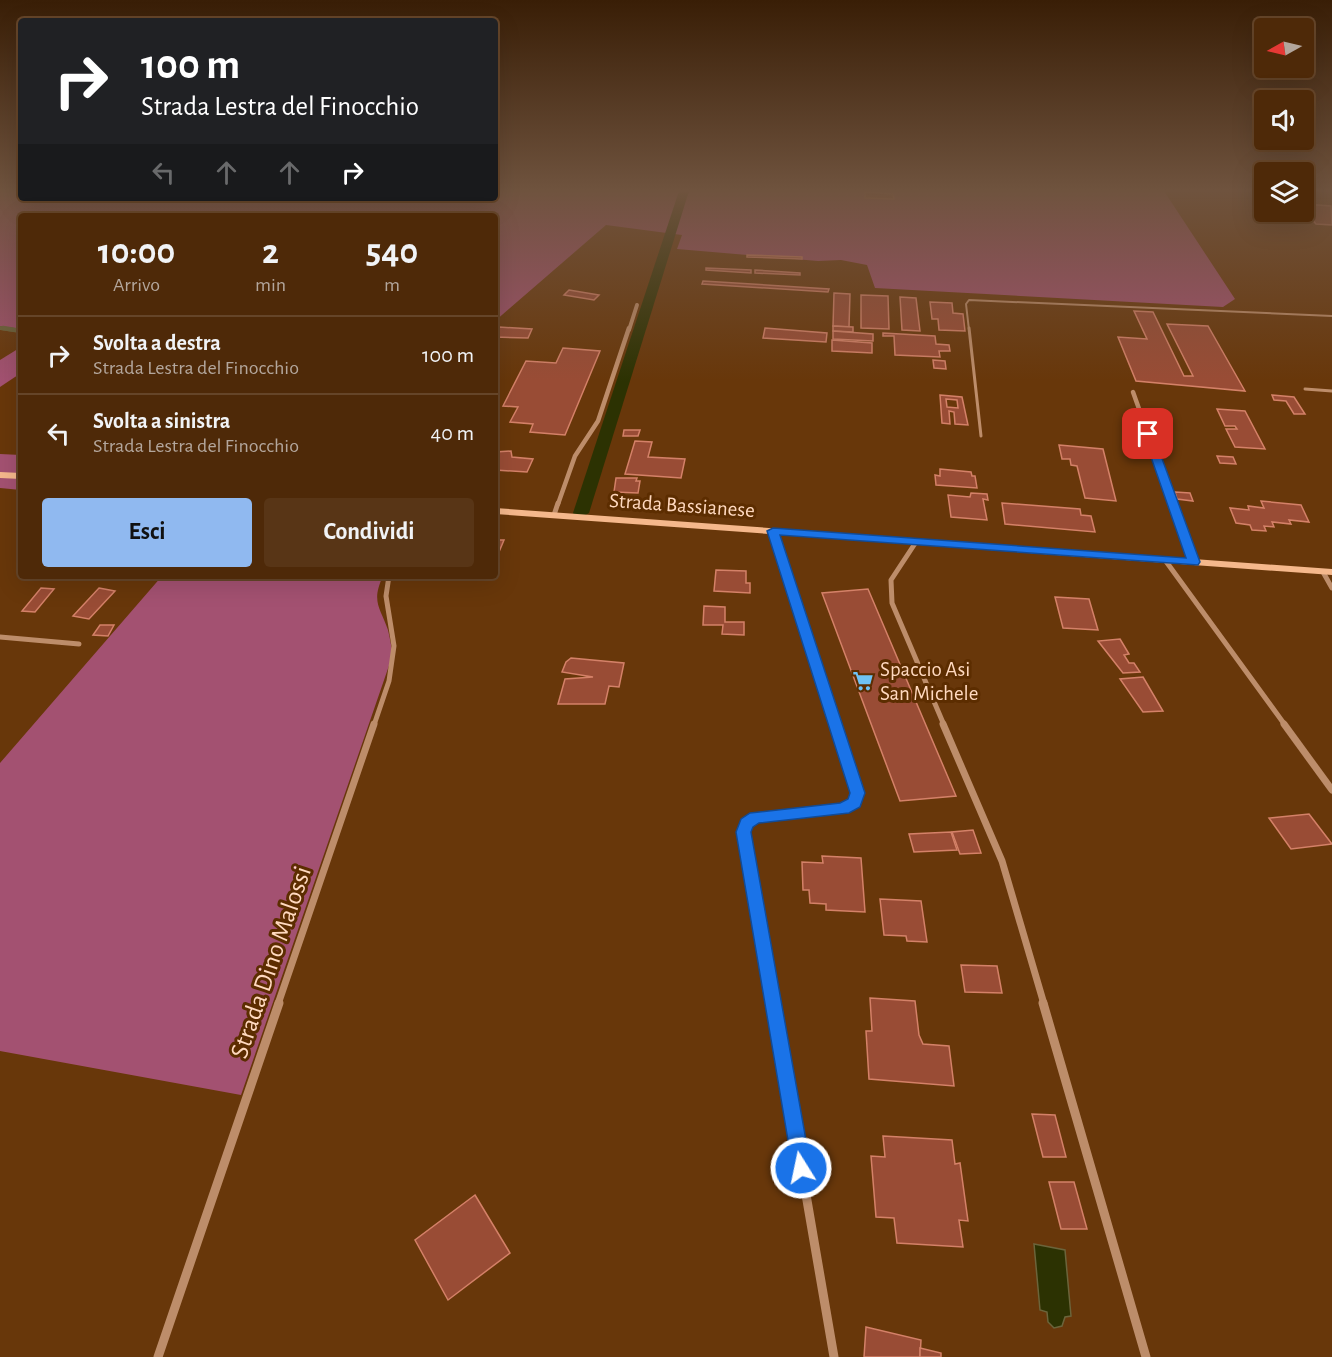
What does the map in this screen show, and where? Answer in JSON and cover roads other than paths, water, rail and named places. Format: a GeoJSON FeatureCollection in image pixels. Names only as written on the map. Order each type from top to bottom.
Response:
{"type":"FeatureCollection","features":[{"type":"Feature","properties":{"kind":"street"},"geometry":{"type":"LineString","coordinates":[[554,515],[575,456],[598,421],[638,305]]}},
{"type":"Feature","properties":{"kind":"street"},"geometry":{"type":"LineString","coordinates":[[1133,392],[1194,562]]}},
{"type":"Feature","properties":{"kind":"street"},"geometry":{"type":"LineString","coordinates":[[0,475],[18,476]]}},
{"type":"Feature","properties":{"kind":"street","name":"Strada Bassianese"},"geometry":{"type":"LineString","coordinates":[[498,511],[1327,572]]}},
{"type":"Feature","properties":{"kind":"street"},"geometry":{"type":"LineString","coordinates":[[773,531],[858,793],[854,803],[843,809],[755,817],[747,823],[744,832],[834,1357]]}},
{"type":"Feature","properties":{"kind":"street"},"geometry":{"type":"LineString","coordinates":[[916,542],[891,580],[892,603],[1002,861],[1146,1357]]}},
{"type":"Feature","properties":{"kind":"street"},"geometry":{"type":"LineString","coordinates":[[1165,560],[1332,790]]}},
{"type":"Feature","properties":{"kind":"street"},"geometry":{"type":"LineString","coordinates":[[1327,572],[1332,588]]}},
{"type":"Feature","properties":{"kind":"street","name":"Strada Dino Malossi"},"geometry":{"type":"LineString","coordinates":[[158,1357],[388,681],[393,646],[386,596],[388,579]]}},
{"type":"Feature","properties":{"kind":"street"},"geometry":{"type":"LineString","coordinates":[[0,637],[79,644]]}},
{"type":"Feature","properties":{"kind":"lane"},"geometry":{"type":"LineString","coordinates":[[981,436],[966,304],[969,300],[1332,316]]}},
{"type":"Feature","properties":{"kind":"lane"},"geometry":{"type":"LineString","coordinates":[[1305,389],[1332,391]]}},
{"type":"Feature","properties":{"kind":"waterway"},"geometry":{"type":"LineString","coordinates":[[581,513],[664,254]]}},
{"type":"Feature","properties":{"kind":"waterway"},"geometry":{"type":"LineString","coordinates":[[0,328],[14,330]]}},
{"type":"Feature","properties":{"kind":"waterway"},"geometry":{"type":"LineString","coordinates":[[3,328],[18,330]]}},
{"type":"Feature","properties":{"kind":"place","name":"Spaccio Asi San Michele"},"geometry":{"type":"Point","coordinates":[863,681]}}]}
